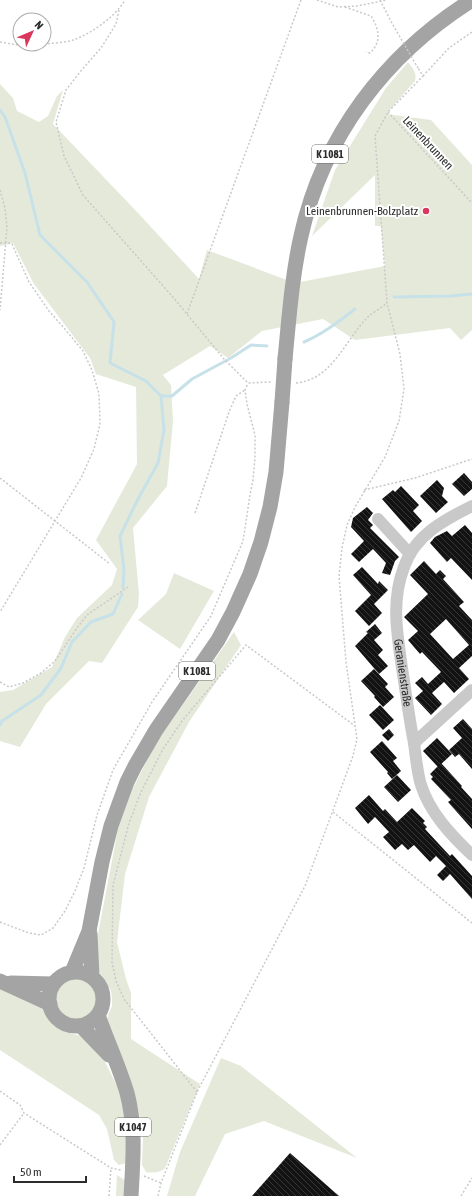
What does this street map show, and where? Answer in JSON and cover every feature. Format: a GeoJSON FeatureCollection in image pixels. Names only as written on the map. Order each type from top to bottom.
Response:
{"type":"FeatureCollection","features":[{"type":"Feature","properties":{"kind":"main road","name":"K 1081"},"geometry":{"type":"LineString","coordinates":[[72,972],[89,931],[102,862],[110,832],[127,782],[156,730],[218,640],[233,612],[252,568],[264,529],[273,489],[294,274],[302,235],[316,186],[338,139],[358,106],[390,66],[444,18],[472,0]]}},
{"type":"Feature","properties":{"kind":"main road","name":"K 1081"},"geometry":{"type":"LineString","coordinates":[[89,931],[92,976]]}},
{"type":"Feature","properties":{"kind":"main road"},"geometry":{"type":"LineString","coordinates":[[72,972],[81,972],[92,976],[100,986],[103,993],[104,1002],[102,1010],[91,1022],[82,1026],[68,1025],[61,1022],[55,1016],[50,1004],[49,994],[54,984],[60,976],[72,972]]}},
{"type":"Feature","properties":{"kind":"main road"},"geometry":{"type":"LineString","coordinates":[[2,982],[54,984]]}},
{"type":"Feature","properties":{"kind":"main road"},"geometry":{"type":"LineString","coordinates":[[2,982],[50,1004]]}},
{"type":"Feature","properties":{"kind":"main road","name":"K 1047"},"geometry":{"type":"LineString","coordinates":[[98,1015],[127,1093],[132,1116],[134,1145],[131,1196]]}},
{"type":"Feature","properties":{"kind":"main road","name":"K 1047"},"geometry":{"type":"LineString","coordinates":[[82,1026],[115,1061]]}},
{"type":"Feature","properties":{"kind":"street","name":"Geranienstraße"},"geometry":{"type":"LineString","coordinates":[[472,506],[447,518],[434,527],[422,538],[410,554],[404,566],[395,609],[399,648],[421,785],[434,812],[452,837],[472,855]]}},
{"type":"Feature","properties":{"kind":"street"},"geometry":{"type":"LineString","coordinates":[[378,519],[410,554]]}},
{"type":"Feature","properties":{"kind":"street"},"geometry":{"type":"LineString","coordinates":[[414,743],[472,690]]}},
{"type":"Feature","properties":{"kind":"path"},"geometry":{"type":"LineString","coordinates":[[125,0],[119,10],[116,24],[101,48],[66,90],[56,122],[64,156],[83,195],[187,314],[224,359],[248,383],[271,382]]}},
{"type":"Feature","properties":{"kind":"path"},"geometry":{"type":"LineString","coordinates":[[187,314],[301,0]]}},
{"type":"Feature","properties":{"kind":"path"},"geometry":{"type":"LineString","coordinates":[[317,0],[338,7],[357,6],[380,0],[387,0]]}},
{"type":"Feature","properties":{"kind":"path"},"geometry":{"type":"LineString","coordinates":[[380,0],[423,76]]}},
{"type":"Feature","properties":{"kind":"path"},"geometry":{"type":"LineString","coordinates":[[345,7],[371,16],[374,22],[378,32],[378,40],[374,49],[370,53],[366,52]]}},
{"type":"Feature","properties":{"kind":"path"},"geometry":{"type":"LineString","coordinates":[[52,43],[72,40],[96,29],[119,10]]}},
{"type":"Feature","properties":{"kind":"path","name":"Leinenbrunnen"},"geometry":{"type":"LineString","coordinates":[[387,304],[375,136],[388,112],[449,48],[472,32]]}},
{"type":"Feature","properties":{"kind":"path"},"geometry":{"type":"LineString","coordinates":[[0,42],[12,44]]}},
{"type":"Feature","properties":{"kind":"path","name":"Leinenbrunnen"},"geometry":{"type":"LineString","coordinates":[[388,112],[472,204]]}},
{"type":"Feature","properties":{"kind":"path"},"geometry":{"type":"LineString","coordinates":[[0,190],[5,214],[7,243],[0,310]]}},
{"type":"Feature","properties":{"kind":"path"},"geometry":{"type":"LineString","coordinates":[[0,243],[12,244],[29,282],[49,311],[82,351],[92,370],[99,394],[100,424],[94,449],[81,478],[0,612]]}},
{"type":"Feature","properties":{"kind":"path"},"geometry":{"type":"LineString","coordinates":[[158,1196],[161,1183],[197,1092],[304,886],[353,756],[357,739],[346,662],[339,576],[342,548],[347,525],[364,490],[385,457],[399,421],[404,389],[400,354],[387,304],[366,319],[330,366],[322,374],[312,380],[291,383]]}},
{"type":"Feature","properties":{"kind":"path"},"geometry":{"type":"LineString","coordinates":[[0,922],[29,934],[41,935],[53,928],[65,911],[84,868],[97,815],[113,770],[152,702],[211,616],[243,541],[250,494],[254,480],[255,435],[247,404],[246,390],[248,383]]}},
{"type":"Feature","properties":{"kind":"path"},"geometry":{"type":"LineString","coordinates":[[195,513],[229,412],[236,396],[246,390]]}},
{"type":"Feature","properties":{"kind":"path"},"geometry":{"type":"LineString","coordinates":[[364,490],[415,478],[472,459]]}},
{"type":"Feature","properties":{"kind":"path"},"geometry":{"type":"LineString","coordinates":[[0,478],[110,564]]}},
{"type":"Feature","properties":{"kind":"path"},"geometry":{"type":"LineString","coordinates":[[0,682],[9,687],[23,683],[41,673],[55,662],[86,615],[128,587]]}},
{"type":"Feature","properties":{"kind":"path"},"geometry":{"type":"LineString","coordinates":[[197,1092],[124,999],[116,981],[112,962],[113,885],[129,824],[141,792],[163,749],[182,721],[246,645],[355,726]]}},
{"type":"Feature","properties":{"kind":"path"},"geometry":{"type":"LineString","coordinates":[[332,812],[472,923]]}},
{"type":"Feature","properties":{"kind":"path"},"geometry":{"type":"LineString","coordinates":[[0,1091],[17,1103],[24,1113],[111,1168],[133,1172],[161,1183]]}},
{"type":"Feature","properties":{"kind":"path"},"geometry":{"type":"LineString","coordinates":[[0,1144],[24,1113]]}},
{"type":"Feature","properties":{"kind":"path"},"geometry":{"type":"LineString","coordinates":[[109,1196],[111,1168]]}},
{"type":"Feature","properties":{"kind":"path"},"geometry":{"type":"LineString","coordinates":[[461,1196],[472,1178]]}},
{"type":"Feature","properties":{"kind":"shaded area"},"geometry":{"type":"Polygon","coordinates":[[[408,62],[415,73],[415,81],[386,114],[431,120],[472,165],[472,330],[461,340],[450,328],[355,340],[323,319],[262,331],[228,358],[210,346],[163,375],[171,385],[173,421],[167,486],[133,528],[139,594],[138,607],[102,663],[89,661],[46,704],[20,747],[0,741],[0,692],[13,690],[52,667],[65,637],[77,618],[112,585],[117,569],[96,540],[137,464],[136,387],[96,374],[90,358],[34,284],[13,243],[0,246],[0,84],[13,98],[17,111],[39,122],[48,116],[57,96],[63,90],[53,124],[199,279],[207,250],[295,283],[385,266],[381,226],[375,226],[375,175],[312,236],[335,170],[386,88],[408,62]]]}},
{"type":"Feature","properties":{"kind":"shaded area"},"geometry":{"type":"Polygon","coordinates":[[[174,573],[214,591],[180,649],[138,620],[166,594],[174,573]]]}},
{"type":"Feature","properties":{"kind":"shaded area"},"geometry":{"type":"Polygon","coordinates":[[[234,632],[241,645],[189,722],[149,797],[125,874],[117,942],[131,993],[131,1039],[200,1084],[165,1168],[161,1171],[146,1172],[142,1165],[143,1137],[137,1103],[128,1072],[110,1035],[107,1022],[112,1006],[112,999],[111,991],[97,968],[97,939],[118,829],[133,788],[156,743],[234,632]]]}},
{"type":"Feature","properties":{"kind":"shaded area"},"geometry":{"type":"Polygon","coordinates":[[[77,977],[89,981],[95,987],[99,999],[95,1011],[89,1017],[77,1021],[65,1017],[59,1011],[55,999],[59,987],[65,981],[77,977]]]}},
{"type":"Feature","properties":{"kind":"shaded area"},"geometry":{"type":"Polygon","coordinates":[[[0,988],[44,1009],[48,1018],[57,1027],[66,1032],[88,1038],[102,1056],[117,1086],[127,1120],[127,1163],[119,1165],[114,1160],[107,1129],[99,1115],[0,1050],[0,988]]]}},
{"type":"Feature","properties":{"kind":"shaded area"},"geometry":{"type":"Polygon","coordinates":[[[221,1058],[241,1066],[357,1158],[264,1121],[225,1134],[195,1196],[167,1196],[180,1152],[221,1058]]]}},
{"type":"Feature","properties":{"kind":"shaded area"},"geometry":{"type":"Polygon","coordinates":[[[117,1175],[126,1181],[126,1196],[116,1196],[117,1175]]]}},
{"type":"Feature","properties":{"kind":"building"},"geometry":{"type":"Polygon","coordinates":[[[464,473],[472,482],[472,489],[464,496],[452,484],[464,473]]]}},
{"type":"Feature","properties":{"kind":"building"},"geometry":{"type":"Polygon","coordinates":[[[437,480],[444,488],[442,496],[448,502],[436,513],[420,496],[437,480]]]}},
{"type":"Feature","properties":{"kind":"building"},"geometry":{"type":"Polygon","coordinates":[[[401,486],[419,505],[413,511],[422,521],[411,532],[382,499],[393,490],[395,492],[401,486]]]}},
{"type":"Feature","properties":{"kind":"building"},"geometry":{"type":"Polygon","coordinates":[[[367,507],[373,513],[368,520],[373,525],[370,528],[399,557],[395,561],[390,575],[382,573],[386,563],[373,549],[359,562],[351,554],[364,541],[351,527],[353,518],[367,507]]]}},
{"type":"Feature","properties":{"kind":"building"},"geometry":{"type":"Polygon","coordinates":[[[465,525],[472,533],[472,580],[451,558],[447,562],[430,543],[435,537],[447,531],[452,536],[465,525]]]}},
{"type":"Feature","properties":{"kind":"building"},"geometry":{"type":"Polygon","coordinates":[[[424,561],[436,574],[440,570],[446,576],[443,579],[464,602],[459,606],[472,620],[472,656],[459,668],[469,679],[454,693],[444,682],[432,693],[442,704],[431,715],[415,698],[423,691],[415,683],[422,677],[428,684],[441,672],[422,652],[420,654],[408,640],[418,631],[404,617],[428,594],[410,575],[424,561]],[[446,619],[430,634],[453,659],[469,645],[446,619]]]}},
{"type":"Feature","properties":{"kind":"building"},"geometry":{"type":"Polygon","coordinates":[[[362,567],[378,584],[379,581],[388,590],[374,604],[382,613],[369,626],[355,611],[371,595],[353,575],[362,567]]]}},
{"type":"Feature","properties":{"kind":"building"},"geometry":{"type":"Polygon","coordinates":[[[375,624],[382,633],[374,640],[383,650],[378,655],[388,666],[379,674],[355,646],[368,633],[366,632],[375,624]]]}},
{"type":"Feature","properties":{"kind":"building"},"geometry":{"type":"Polygon","coordinates":[[[374,669],[388,684],[385,687],[394,697],[383,707],[361,681],[374,669]]]}},
{"type":"Feature","properties":{"kind":"building"},"geometry":{"type":"Polygon","coordinates":[[[380,705],[394,720],[383,730],[369,715],[380,705]]]}},
{"type":"Feature","properties":{"kind":"building"},"geometry":{"type":"Polygon","coordinates":[[[463,719],[472,729],[472,769],[459,754],[455,757],[449,750],[462,738],[453,728],[463,719]]]}},
{"type":"Feature","properties":{"kind":"building"},"geometry":{"type":"Polygon","coordinates":[[[389,729],[394,735],[388,741],[382,735],[389,729]]]}},
{"type":"Feature","properties":{"kind":"building"},"geometry":{"type":"Polygon","coordinates":[[[437,738],[452,754],[438,767],[423,751],[437,738]]]}},
{"type":"Feature","properties":{"kind":"building"},"geometry":{"type":"Polygon","coordinates":[[[382,741],[397,758],[393,761],[401,771],[392,779],[387,773],[388,772],[370,752],[382,741]]]}},
{"type":"Feature","properties":{"kind":"building"},"geometry":{"type":"Polygon","coordinates":[[[441,763],[472,799],[472,829],[448,802],[451,800],[431,779],[433,777],[430,774],[441,763]]]}},
{"type":"Feature","properties":{"kind":"building"},"geometry":{"type":"Polygon","coordinates":[[[397,775],[411,790],[398,802],[384,787],[397,775]]]}},
{"type":"Feature","properties":{"kind":"building"},"geometry":{"type":"Polygon","coordinates":[[[369,795],[383,811],[385,809],[397,822],[412,808],[425,821],[423,823],[427,827],[425,829],[450,856],[452,854],[472,876],[472,899],[450,874],[443,881],[437,875],[446,866],[436,856],[430,862],[414,845],[408,850],[402,844],[395,850],[383,837],[389,832],[375,817],[368,824],[355,808],[369,795]]]}},
{"type":"Feature","properties":{"kind":"building"},"geometry":{"type":"Polygon","coordinates":[[[290,1153],[339,1196],[252,1196],[290,1153]]]}},
{"type":"Feature","properties":{"kind":"waterway"},"geometry":{"type":"LineString","coordinates":[[0,110],[5,117],[25,173],[40,235],[87,282],[114,322],[110,363],[146,381],[161,396],[164,430],[158,463],[120,536],[124,570],[123,588]]}},
{"type":"Feature","properties":{"kind":"waterway"},"geometry":{"type":"LineString","coordinates":[[394,297],[472,294]]}},
{"type":"Feature","properties":{"kind":"waterway"},"geometry":{"type":"LineString","coordinates":[[304,342],[324,331],[355,309]]}},
{"type":"Feature","properties":{"kind":"waterway"},"geometry":{"type":"LineString","coordinates":[[161,396],[172,396],[192,379],[231,358],[251,345],[267,346]]}},
{"type":"Feature","properties":{"kind":"waterway"},"geometry":{"type":"LineString","coordinates":[[0,725],[2,721],[41,695],[61,668],[72,642],[91,622],[113,614],[122,594]]}},
{"type":"Feature","properties":{"kind":"place","name":"Leinenbrunnen-Bolzplatz"},"geometry":{"type":"Point","coordinates":[426,211]}}]}
